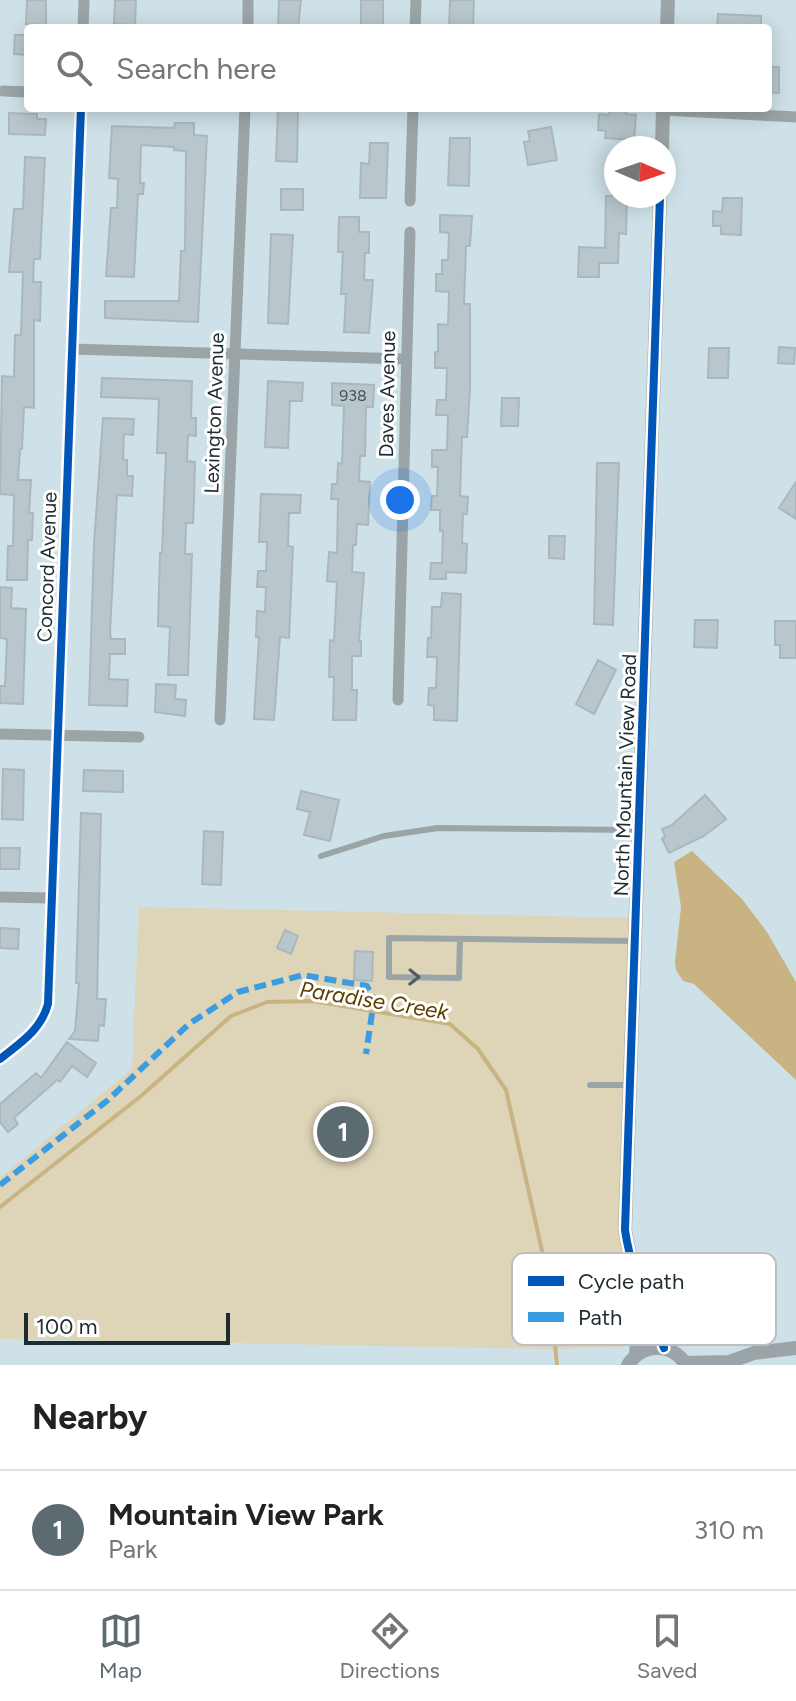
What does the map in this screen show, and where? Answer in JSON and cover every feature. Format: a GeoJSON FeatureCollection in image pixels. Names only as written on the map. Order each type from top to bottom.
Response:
{"type":"FeatureCollection","features":[{"type":"Feature","properties":{"kind":"street"},"geometry":{"type":"LineString","coordinates":[[83,24],[84,0]]}},
{"type":"Feature","properties":{"kind":"street"},"geometry":{"type":"LineString","coordinates":[[248,0],[248,24]]}},
{"type":"Feature","properties":{"kind":"street"},"geometry":{"type":"LineString","coordinates":[[415,24],[416,0]]}},
{"type":"Feature","properties":{"kind":"street"},"geometry":{"type":"LineString","coordinates":[[667,24],[668,0]]}},
{"type":"Feature","properties":{"kind":"street"},"geometry":{"type":"LineString","coordinates":[[3,91],[24,92]]}},
{"type":"Feature","properties":{"kind":"street","name":"Concord Avenue"},"geometry":{"type":"LineString","coordinates":[[0,1059],[39,1025],[48,1004],[81,112]]}},
{"type":"Feature","properties":{"kind":"street","name":"Lexington Avenue"},"geometry":{"type":"LineString","coordinates":[[220,720],[245,112]]}},
{"type":"Feature","properties":{"kind":"street"},"geometry":{"type":"LineString","coordinates":[[410,201],[413,112]]}},
{"type":"Feature","properties":{"kind":"street"},"geometry":{"type":"LineString","coordinates":[[662,136],[663,112]]}},
{"type":"Feature","properties":{"kind":"street"},"geometry":{"type":"LineString","coordinates":[[713,112],[796,117]]}},
{"type":"Feature","properties":{"kind":"street","name":"North Mountain View Road"},"geometry":{"type":"LineString","coordinates":[[628,1253],[625,1230],[660,208]]}},
{"type":"Feature","properties":{"kind":"street","name":"Daves Avenue"},"geometry":{"type":"LineString","coordinates":[[398,700],[410,232]]}},
{"type":"Feature","properties":{"kind":"street"},"geometry":{"type":"LineString","coordinates":[[71,349],[405,359]]}},
{"type":"Feature","properties":{"kind":"street"},"geometry":{"type":"LineString","coordinates":[[0,734],[139,737]]}},
{"type":"Feature","properties":{"kind":"street"},"geometry":{"type":"LineString","coordinates":[[0,897],[50,898]]}},
{"type":"Feature","properties":{"kind":"street"},"geometry":{"type":"LineString","coordinates":[[632,1360],[645,1349],[664,1348],[676,1353],[686,1364],[729,1362],[754,1353],[796,1348]]}},
{"type":"Feature","properties":{"kind":"lane"},"geometry":{"type":"LineString","coordinates":[[321,856],[384,836],[438,828],[639,830]]}},
{"type":"Feature","properties":{"kind":"lane"},"geometry":{"type":"LineString","coordinates":[[460,939],[459,978],[389,977],[389,938],[635,941]]}},
{"type":"Feature","properties":{"kind":"lane"},"geometry":{"type":"LineString","coordinates":[[590,1085],[631,1086]]}},
{"type":"Feature","properties":{"kind":"shaded area"},"geometry":{"type":"Polygon","coordinates":[[[692,851],[742,899],[767,932],[796,982],[796,1080],[694,984],[683,981],[676,970],[681,907],[674,862],[692,851]]]}},
{"type":"Feature","properties":{"kind":"shaded area"},"geometry":{"type":"Polygon","coordinates":[[[139,907],[636,918],[624,1253],[512,1253],[512,1345],[621,1347],[554,1349],[0,1339],[0,1178],[132,1069],[139,907]]]}},
{"type":"Feature","properties":{"kind":"building"},"geometry":{"type":"Polygon","coordinates":[[[27,0],[46,0],[46,24],[26,24],[27,0]]]}},
{"type":"Feature","properties":{"kind":"building"},"geometry":{"type":"Polygon","coordinates":[[[115,0],[136,0],[135,24],[114,24],[115,0]]]}},
{"type":"Feature","properties":{"kind":"building"},"geometry":{"type":"Polygon","coordinates":[[[279,0],[301,0],[298,24],[278,24],[279,0]]]}},
{"type":"Feature","properties":{"kind":"building"},"geometry":{"type":"Polygon","coordinates":[[[361,0],[383,0],[383,24],[361,24],[361,0]]]}},
{"type":"Feature","properties":{"kind":"building"},"geometry":{"type":"Polygon","coordinates":[[[450,0],[474,0],[473,24],[449,24],[450,0]]]}},
{"type":"Feature","properties":{"kind":"building"},"geometry":{"type":"Polygon","coordinates":[[[718,14],[761,16],[761,24],[717,24],[718,14]]]}},
{"type":"Feature","properties":{"kind":"building"},"geometry":{"type":"Polygon","coordinates":[[[15,35],[24,35],[24,55],[14,54],[15,35]]]}},
{"type":"Feature","properties":{"kind":"building"},"geometry":{"type":"Polygon","coordinates":[[[772,67],[779,67],[779,93],[772,92],[772,67]]]}},
{"type":"Feature","properties":{"kind":"building"},"geometry":{"type":"Polygon","coordinates":[[[278,112],[298,112],[297,162],[276,161],[278,112]]]}},
{"type":"Feature","properties":{"kind":"building"},"geometry":{"type":"Polygon","coordinates":[[[626,112],[636,115],[634,136],[605,136],[606,131],[598,130],[599,114],[626,112]]]}},
{"type":"Feature","properties":{"kind":"building"},"geometry":{"type":"Polygon","coordinates":[[[9,113],[37,114],[37,119],[46,119],[45,135],[9,134],[9,113]]]}},
{"type":"Feature","properties":{"kind":"building"},"geometry":{"type":"Polygon","coordinates":[[[175,123],[194,123],[194,135],[207,136],[198,322],[105,318],[105,301],[179,301],[181,251],[185,251],[186,151],[141,145],[140,183],[144,183],[143,194],[138,194],[134,277],[106,276],[111,208],[117,208],[118,179],[109,178],[112,126],[174,128],[175,123]]]}},
{"type":"Feature","properties":{"kind":"building"},"geometry":{"type":"Polygon","coordinates":[[[551,127],[557,160],[528,165],[524,142],[530,141],[528,131],[551,127]]]}},
{"type":"Feature","properties":{"kind":"building"},"geometry":{"type":"Polygon","coordinates":[[[450,138],[470,138],[469,186],[448,185],[450,138]]]}},
{"type":"Feature","properties":{"kind":"building"},"geometry":{"type":"Polygon","coordinates":[[[370,143],[388,143],[386,198],[360,198],[361,163],[369,164],[370,143]]]}},
{"type":"Feature","properties":{"kind":"building"},"geometry":{"type":"Polygon","coordinates":[[[25,157],[45,158],[40,259],[34,259],[33,282],[41,282],[40,321],[34,320],[34,408],[24,407],[18,480],[31,480],[29,513],[33,513],[32,540],[28,540],[27,580],[7,580],[8,546],[13,546],[14,495],[0,494],[2,376],[14,377],[15,335],[21,335],[23,272],[9,272],[14,209],[23,209],[25,157]]]}},
{"type":"Feature","properties":{"kind":"building"},"geometry":{"type":"Polygon","coordinates":[[[281,189],[303,189],[303,210],[281,210],[281,189]]]}},
{"type":"Feature","properties":{"kind":"building"},"geometry":{"type":"Polygon","coordinates":[[[723,198],[742,198],[741,235],[721,234],[721,226],[713,226],[713,211],[722,212],[723,198]]]}},
{"type":"Feature","properties":{"kind":"building"},"geometry":{"type":"Polygon","coordinates":[[[606,208],[627,208],[626,234],[619,233],[618,263],[599,263],[599,277],[578,277],[579,247],[605,248],[606,208]]]}},
{"type":"Feature","properties":{"kind":"building"},"geometry":{"type":"Polygon","coordinates":[[[440,215],[472,216],[470,246],[466,246],[464,304],[470,304],[470,389],[467,437],[462,437],[460,496],[468,497],[467,514],[463,514],[462,543],[467,544],[466,573],[446,572],[446,579],[430,579],[431,563],[442,563],[443,531],[440,531],[440,510],[431,510],[432,496],[437,496],[438,467],[432,467],[432,450],[447,450],[448,415],[436,415],[437,400],[446,400],[447,368],[435,368],[435,352],[438,352],[438,324],[448,325],[449,292],[436,291],[436,274],[442,274],[442,260],[448,260],[449,233],[440,232],[440,215]]]}},
{"type":"Feature","properties":{"kind":"building"},"geometry":{"type":"Polygon","coordinates":[[[339,217],[359,217],[359,232],[369,232],[364,280],[373,280],[369,333],[344,332],[346,294],[341,294],[343,252],[338,252],[339,217]]]}},
{"type":"Feature","properties":{"kind":"building"},"geometry":{"type":"Polygon","coordinates":[[[271,234],[293,235],[288,324],[268,323],[271,234]]]}},
{"type":"Feature","properties":{"kind":"building"},"geometry":{"type":"Polygon","coordinates":[[[779,347],[795,348],[794,364],[778,363],[779,347]]]}},
{"type":"Feature","properties":{"kind":"building"},"geometry":{"type":"Polygon","coordinates":[[[709,348],[729,348],[728,378],[708,378],[709,348]]]}},
{"type":"Feature","properties":{"kind":"building"},"geometry":{"type":"Polygon","coordinates":[[[102,378],[192,381],[191,418],[196,418],[196,436],[188,435],[187,461],[195,462],[193,523],[186,523],[185,554],[192,554],[188,675],[168,675],[170,627],[158,626],[166,453],[157,453],[159,399],[101,397],[102,378]]]}},
{"type":"Feature","properties":{"kind":"building"},"geometry":{"type":"Polygon","coordinates":[[[268,381],[303,383],[302,401],[290,401],[288,448],[265,447],[268,381]]]}},
{"type":"Feature","properties":{"kind":"building"},"geometry":{"type":"Polygon","coordinates":[[[332,383],[374,385],[373,407],[366,407],[365,456],[360,456],[359,481],[370,482],[368,525],[357,524],[356,545],[353,545],[352,572],[364,573],[359,641],[361,656],[352,656],[352,690],[357,690],[356,720],[333,720],[334,677],[329,677],[337,582],[327,581],[329,552],[337,553],[338,499],[331,499],[332,484],[337,484],[338,463],[342,464],[344,406],[332,405],[332,383]]]}},
{"type":"Feature","properties":{"kind":"building"},"geometry":{"type":"Polygon","coordinates":[[[502,398],[519,398],[518,426],[501,426],[502,398]]]}},
{"type":"Feature","properties":{"kind":"building"},"geometry":{"type":"Polygon","coordinates":[[[103,418],[134,419],[133,435],[124,434],[123,460],[127,460],[127,476],[133,476],[132,496],[117,495],[110,633],[111,639],[125,639],[125,654],[110,654],[109,679],[128,680],[127,706],[89,705],[94,544],[103,418]]]}},
{"type":"Feature","properties":{"kind":"building"},"geometry":{"type":"Polygon","coordinates":[[[597,463],[619,463],[613,625],[594,624],[597,463]]]}},
{"type":"Feature","properties":{"kind":"building"},"geometry":{"type":"Polygon","coordinates":[[[796,482],[796,519],[779,508],[796,482]]]}},
{"type":"Feature","properties":{"kind":"building"},"geometry":{"type":"Polygon","coordinates":[[[261,494],[301,495],[300,513],[289,513],[288,546],[293,547],[289,638],[280,637],[274,720],[254,719],[259,637],[256,637],[257,611],[265,612],[266,587],[257,587],[258,571],[266,571],[267,542],[259,542],[261,494]]]}},
{"type":"Feature","properties":{"kind":"building"},"geometry":{"type":"Polygon","coordinates":[[[549,536],[565,536],[564,559],[549,558],[549,536]]]}},
{"type":"Feature","properties":{"kind":"building"},"geometry":{"type":"Polygon","coordinates":[[[0,587],[12,588],[11,608],[26,609],[23,704],[0,703],[0,686],[5,686],[7,639],[0,638],[0,587]]]}},
{"type":"Feature","properties":{"kind":"building"},"geometry":{"type":"Polygon","coordinates":[[[442,593],[461,594],[457,721],[434,720],[434,706],[428,705],[429,688],[436,688],[437,657],[427,657],[428,638],[431,638],[432,607],[441,607],[442,593]]]}},
{"type":"Feature","properties":{"kind":"building"},"geometry":{"type":"Polygon","coordinates":[[[695,620],[718,620],[717,648],[694,647],[695,620]]]}},
{"type":"Feature","properties":{"kind":"building"},"geometry":{"type":"Polygon","coordinates":[[[775,621],[796,621],[796,658],[780,658],[780,645],[775,645],[775,621]]]}},
{"type":"Feature","properties":{"kind":"building"},"geometry":{"type":"Polygon","coordinates":[[[598,660],[616,670],[594,714],[576,704],[598,660]]]}},
{"type":"Feature","properties":{"kind":"building"},"geometry":{"type":"Polygon","coordinates":[[[156,684],[176,685],[175,699],[186,700],[185,716],[155,712],[156,684]]]}},
{"type":"Feature","properties":{"kind":"building"},"geometry":{"type":"Polygon","coordinates":[[[3,769],[24,770],[23,820],[2,819],[3,769]]]}},
{"type":"Feature","properties":{"kind":"building"},"geometry":{"type":"Polygon","coordinates":[[[84,770],[123,771],[123,792],[83,791],[84,770]]]}},
{"type":"Feature","properties":{"kind":"building"},"geometry":{"type":"Polygon","coordinates":[[[301,791],[339,800],[330,841],[304,835],[310,812],[297,809],[301,791]]]}},
{"type":"Feature","properties":{"kind":"building"},"geometry":{"type":"Polygon","coordinates":[[[705,795],[726,819],[704,836],[669,853],[662,839],[665,836],[662,829],[672,825],[705,795]]]}},
{"type":"Feature","properties":{"kind":"building"},"geometry":{"type":"Polygon","coordinates":[[[81,813],[101,814],[97,999],[106,999],[104,1026],[99,1025],[98,1041],[69,1039],[75,1031],[79,983],[76,983],[81,813]]]}},
{"type":"Feature","properties":{"kind":"building"},"geometry":{"type":"Polygon","coordinates":[[[204,831],[223,832],[221,885],[202,884],[204,831]]]}},
{"type":"Feature","properties":{"kind":"building"},"geometry":{"type":"Polygon","coordinates":[[[0,848],[20,848],[19,869],[0,869],[0,848]]]}},
{"type":"Feature","properties":{"kind":"building"},"geometry":{"type":"Polygon","coordinates":[[[0,928],[19,929],[18,949],[0,948],[0,928]]]}},
{"type":"Feature","properties":{"kind":"building"},"geometry":{"type":"Polygon","coordinates":[[[285,930],[298,936],[291,954],[277,948],[285,930]]]}},
{"type":"Feature","properties":{"kind":"building"},"geometry":{"type":"Polygon","coordinates":[[[355,951],[373,952],[372,981],[354,980],[355,951]]]}},
{"type":"Feature","properties":{"kind":"building"},"geometry":{"type":"Polygon","coordinates":[[[67,1042],[96,1063],[87,1077],[72,1066],[60,1082],[57,1080],[14,1118],[18,1124],[8,1132],[0,1122],[0,1104],[36,1073],[41,1078],[67,1042]]]}},
{"type":"Feature","properties":{"kind":"waterway","name":"Paradise Creek"},"geometry":{"type":"LineString","coordinates":[[0,1207],[141,1096],[231,1016],[267,1002],[313,1001],[450,1024],[478,1049],[506,1090],[543,1253]]}},
{"type":"Feature","properties":{"kind":"waterway","name":"Paradise Creek"},"geometry":{"type":"LineString","coordinates":[[555,1345],[557,1365]]}},
{"type":"Feature","properties":{"kind":"marked path"},"geometry":{"type":"LineString","coordinates":[[0,1185],[108,1100],[189,1024],[238,992],[303,975],[367,986],[374,1000],[366,1054]]}},
{"type":"Feature","properties":{"kind":"cycle path"},"geometry":{"type":"LineString","coordinates":[[0,1059],[35,1029],[48,1004],[81,112]]}},
{"type":"Feature","properties":{"kind":"cycle path"},"geometry":{"type":"LineString","coordinates":[[630,1253],[625,1230],[660,208]]}},
{"type":"Feature","properties":{"kind":"place","name":"Mountain View Park"},"geometry":{"type":"Point","coordinates":[343,1132]}}]}
